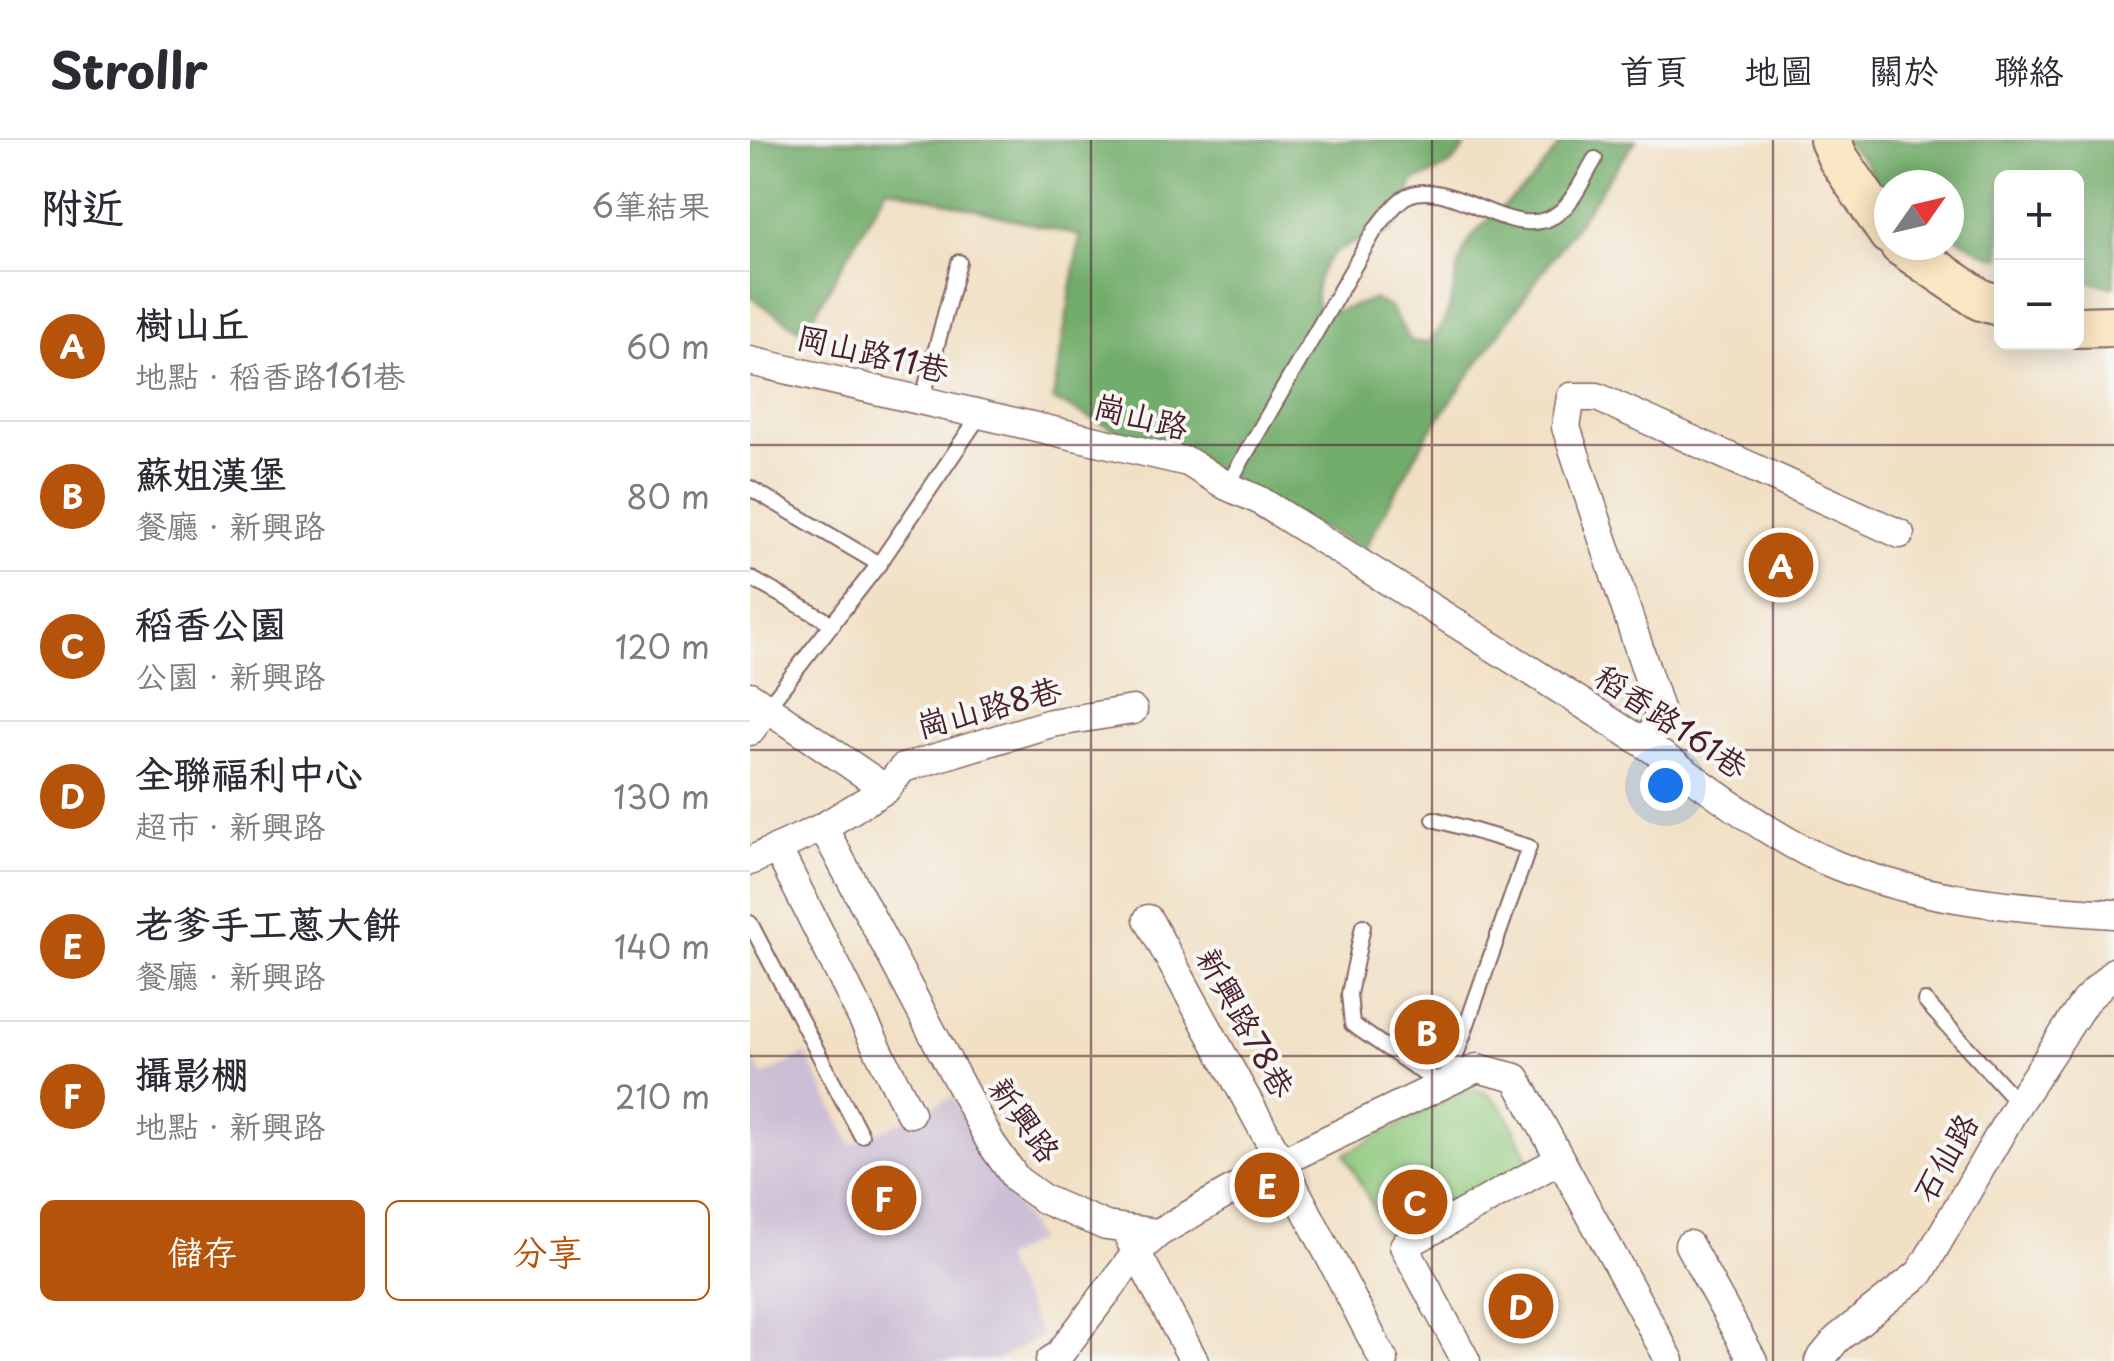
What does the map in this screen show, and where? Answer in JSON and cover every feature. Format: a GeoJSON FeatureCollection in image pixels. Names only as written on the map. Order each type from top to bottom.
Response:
{"type":"FeatureCollection","features":[{"type":"Feature","properties":{"kind":"street"},"geometry":{"type":"LineString","coordinates":[[1830,140],[1874,212]]}},
{"type":"Feature","properties":{"kind":"street"},"geometry":{"type":"LineString","coordinates":[[1922,260],[1980,300],[1994,304]]}},
{"type":"Feature","properties":{"kind":"street"},"geometry":{"type":"LineString","coordinates":[[2084,327],[2114,326]]}},
{"type":"Feature","properties":{"kind":"street","name":"岡山路11巷"},"geometry":{"type":"LineString","coordinates":[[750,361],[980,415]]}},
{"type":"Feature","properties":{"kind":"street"},"geometry":{"type":"LineString","coordinates":[[1648,746],[1660,712],[1566,427],[1572,397],[1596,397],[1900,534]]}},
{"type":"Feature","properties":{"kind":"street","name":"崗山路"},"geometry":{"type":"LineString","coordinates":[[980,415],[1188,462],[1227,486]]}},
{"type":"Feature","properties":{"kind":"street","name":"稻香路161巷"},"geometry":{"type":"LineString","coordinates":[[1227,486],[1259,500],[1648,746],[1758,823],[1834,865],[1886,883],[2004,907],[2114,914]]}},
{"type":"Feature","properties":{"kind":"street"},"geometry":{"type":"LineString","coordinates":[[750,731],[759,701],[886,788]]}},
{"type":"Feature","properties":{"kind":"street","name":"崗山路8巷"},"geometry":{"type":"LineString","coordinates":[[823,827],[886,788],[903,768],[1051,724],[1133,710]]}},
{"type":"Feature","properties":{"kind":"street"},"geometry":{"type":"LineString","coordinates":[[750,860],[823,827]]}},
{"type":"Feature","properties":{"kind":"street","name":"新興路"},"geometry":{"type":"LineString","coordinates":[[823,827],[960,1090],[1017,1180],[1046,1200],[1130,1240],[1158,1233],[1282,1162],[1477,1068],[1516,1078],[1670,1361]]}},
{"type":"Feature","properties":{"kind":"street"},"geometry":{"type":"LineString","coordinates":[[776,848],[910,1113]]}},
{"type":"Feature","properties":{"kind":"street","name":"新興路78巷"},"geometry":{"type":"LineString","coordinates":[[1148,919],[1282,1162],[1384,1361]]}},
{"type":"Feature","properties":{"kind":"street","name":"石仙路"},"geometry":{"type":"LineString","coordinates":[[1820,1361],[1837,1339],[1920,1273],[2018,1103],[2084,1001],[2114,972]]}},
{"type":"Feature","properties":{"kind":"street"},"geometry":{"type":"LineString","coordinates":[[1466,1361],[1404,1246],[1559,1160]]}},
{"type":"Feature","properties":{"kind":"street"},"geometry":{"type":"LineString","coordinates":[[1050,1361],[1058,1356],[1130,1240]]}},
{"type":"Feature","properties":{"kind":"street"},"geometry":{"type":"LineString","coordinates":[[1130,1240],[1194,1361]]}},
{"type":"Feature","properties":{"kind":"street"},"geometry":{"type":"LineString","coordinates":[[1689,1245],[1753,1361]]}},
{"type":"Feature","properties":{"kind":"lane"},"geometry":{"type":"LineString","coordinates":[[1227,486],[1375,230],[1406,196],[1431,192],[1520,222],[1543,221],[1562,210],[1595,160]]}},
{"type":"Feature","properties":{"kind":"lane"},"geometry":{"type":"LineString","coordinates":[[922,402],[959,262]]}},
{"type":"Feature","properties":{"kind":"lane"},"geometry":{"type":"LineString","coordinates":[[759,701],[834,624],[980,415]]}},
{"type":"Feature","properties":{"kind":"lane"},"geometry":{"type":"LineString","coordinates":[[750,488],[879,564]]}},
{"type":"Feature","properties":{"kind":"lane"},"geometry":{"type":"LineString","coordinates":[[750,578],[834,624]]}},
{"type":"Feature","properties":{"kind":"lane"},"geometry":{"type":"LineString","coordinates":[[1364,926],[1349,994],[1352,1024],[1446,1084],[1529,847],[1434,819]]}},
{"type":"Feature","properties":{"kind":"lane"},"geometry":{"type":"LineString","coordinates":[[750,923],[861,1136]]}},
{"type":"Feature","properties":{"kind":"lane"},"geometry":{"type":"LineString","coordinates":[[1925,1001],[2018,1103]]}},
{"type":"Feature","properties":{"kind":"shaded area"},"geometry":{"type":"Polygon","coordinates":[[[750,1052],[763,1076],[806,1054],[852,1145],[952,1097],[1037,1240],[1002,1259],[1041,1336],[996,1361],[750,1361],[750,1052]]]}},
{"type":"Feature","properties":{"kind":"green space"},"geometry":{"type":"Polygon","coordinates":[[[750,140],[1468,140],[1459,156],[1446,167],[1413,181],[1395,227],[1336,252],[1317,280],[1317,307],[1337,311],[1374,299],[1390,308],[1411,341],[1427,343],[1445,318],[1460,263],[1472,237],[1530,183],[1564,140],[1636,140],[1427,435],[1364,549],[1053,400],[1080,236],[887,187],[804,332],[750,297],[750,140]]]}},
{"type":"Feature","properties":{"kind":"green space"},"geometry":{"type":"Polygon","coordinates":[[[1841,140],[2114,140],[2114,286],[2084,281],[2084,170],[1994,170],[1994,256],[1964,241],[1964,170],[1874,170],[1874,179],[1863,159],[1841,140]]]}},
{"type":"Feature","properties":{"kind":"green space"},"geometry":{"type":"Polygon","coordinates":[[[1474,1089],[1502,1108],[1530,1163],[1391,1241],[1345,1154],[1461,1092],[1474,1089]]]}},
{"type":"Feature","properties":{"kind":"place","name":"樹山丘"},"geometry":{"type":"Point","coordinates":[1781,565]}},
{"type":"Feature","properties":{"kind":"place","name":"蘇姐漢堡"},"geometry":{"type":"Point","coordinates":[1427,1032]}},
{"type":"Feature","properties":{"kind":"place","name":"老爹手工蔥大餅"},"geometry":{"type":"Point","coordinates":[1267,1185]}},
{"type":"Feature","properties":{"kind":"place","name":"攝影棚"},"geometry":{"type":"Point","coordinates":[884,1198]}},
{"type":"Feature","properties":{"kind":"place","name":"稻香公園"},"geometry":{"type":"Point","coordinates":[1415,1202]}},
{"type":"Feature","properties":{"kind":"place","name":"全聯福利中心"},"geometry":{"type":"Point","coordinates":[1521,1306]}}]}
